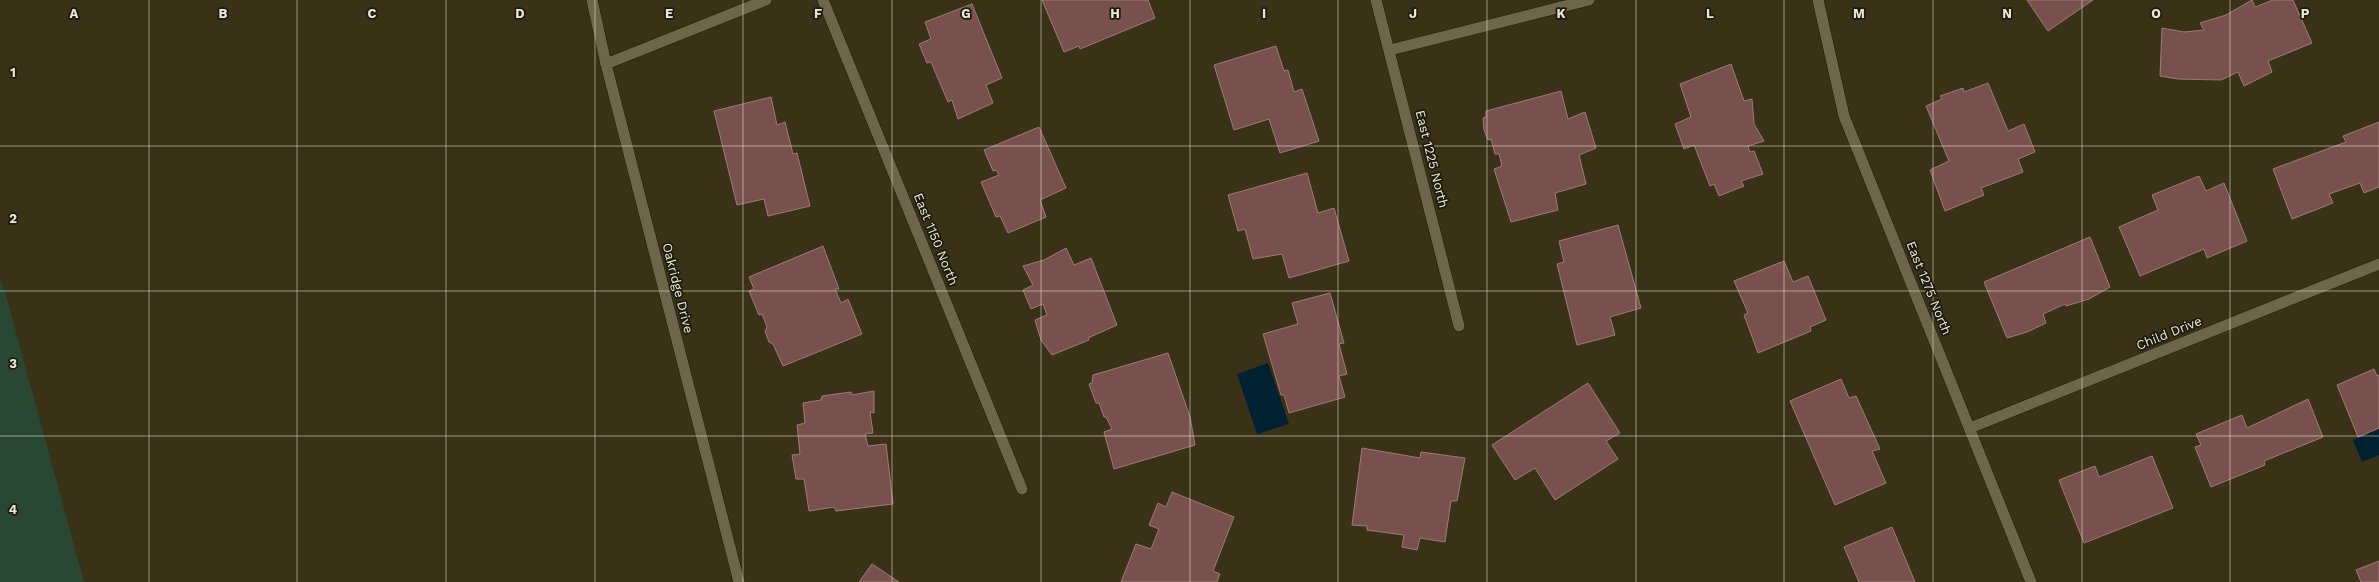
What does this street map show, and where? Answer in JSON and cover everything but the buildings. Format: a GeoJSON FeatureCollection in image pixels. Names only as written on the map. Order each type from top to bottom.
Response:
{"type":"FeatureCollection","features":[{"type":"Feature","properties":{"kind":"street","name":"Oakridge Drive"},"geometry":{"type":"LineString","coordinates":[[592,0],[606,64],[739,582]]}},
{"type":"Feature","properties":{"kind":"street"},"geometry":{"type":"LineString","coordinates":[[606,64],[766,0]]}},
{"type":"Feature","properties":{"kind":"street","name":"East 1150 North"},"geometry":{"type":"LineString","coordinates":[[823,0],[1022,489]]}},
{"type":"Feature","properties":{"kind":"street","name":"East 1225 North"},"geometry":{"type":"LineString","coordinates":[[1376,0],[1390,50],[1459,326]]}},
{"type":"Feature","properties":{"kind":"street"},"geometry":{"type":"LineString","coordinates":[[1390,50],[1589,0]]}},
{"type":"Feature","properties":{"kind":"street","name":"East 1275 North"},"geometry":{"type":"LineString","coordinates":[[1818,0],[1844,116],[2031,582]]}},
{"type":"Feature","properties":{"kind":"street","name":"Child Drive"},"geometry":{"type":"LineString","coordinates":[[1970,428],[2379,264]]}},
{"type":"Feature","properties":{"kind":"green space"},"geometry":{"type":"Polygon","coordinates":[[[0,279],[5,292],[84,582],[0,582],[0,279]]]}},
{"type":"Feature","properties":{"kind":"water"},"geometry":{"type":"Polygon","coordinates":[[[1268,363],[1289,424],[1257,434],[1237,374],[1268,363]]]}},
{"type":"Feature","properties":{"kind":"water"},"geometry":{"type":"Polygon","coordinates":[[[2379,429],[2379,455],[2362,462],[2353,440],[2379,429]]]}}]}
